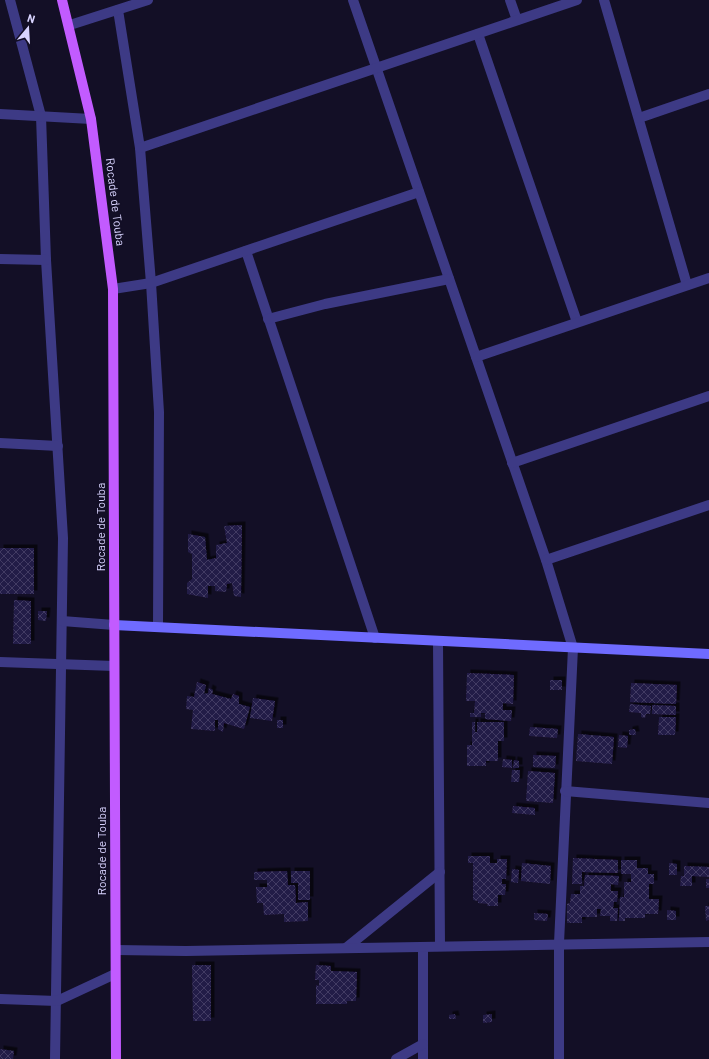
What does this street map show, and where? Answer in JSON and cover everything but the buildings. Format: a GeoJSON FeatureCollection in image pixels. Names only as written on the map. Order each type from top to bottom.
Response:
{"type":"FeatureCollection","features":[{"type":"Feature","properties":{"kind":"main road","name":"Rocade de Touba"},"geometry":{"type":"LineString","coordinates":[[62,0],[70,25],[91,119],[113,289],[116,1059]]}},
{"type":"Feature","properties":{"kind":"main road"},"geometry":{"type":"LineString","coordinates":[[114,625],[709,654]]}},
{"type":"Feature","properties":{"kind":"street"},"geometry":{"type":"LineString","coordinates":[[10,0],[41,116],[46,260],[63,538],[55,1059]]}},
{"type":"Feature","properties":{"kind":"street"},"geometry":{"type":"LineString","coordinates":[[70,25],[148,0]]}},
{"type":"Feature","properties":{"kind":"street"},"geometry":{"type":"LineString","coordinates":[[352,0],[546,560],[573,648],[565,791],[559,943],[559,1059]]}},
{"type":"Feature","properties":{"kind":"street"},"geometry":{"type":"LineString","coordinates":[[510,0],[517,20]]}},
{"type":"Feature","properties":{"kind":"street"},"geometry":{"type":"LineString","coordinates":[[140,148],[577,0]]}},
{"type":"Feature","properties":{"kind":"street"},"geometry":{"type":"LineString","coordinates":[[604,0],[687,285]]}},
{"type":"Feature","properties":{"kind":"street"},"geometry":{"type":"LineString","coordinates":[[118,10],[140,148],[151,283],[159,412],[158,627]]}},
{"type":"Feature","properties":{"kind":"street"},"geometry":{"type":"LineString","coordinates":[[478,34],[577,322]]}},
{"type":"Feature","properties":{"kind":"street"},"geometry":{"type":"LineString","coordinates":[[639,118],[709,94]]}},
{"type":"Feature","properties":{"kind":"street"},"geometry":{"type":"LineString","coordinates":[[0,114],[91,119]]}},
{"type":"Feature","properties":{"kind":"street"},"geometry":{"type":"LineString","coordinates":[[113,289],[151,283],[419,192]]}},
{"type":"Feature","properties":{"kind":"street"},"geometry":{"type":"LineString","coordinates":[[246,251],[375,638]]}},
{"type":"Feature","properties":{"kind":"street"},"geometry":{"type":"LineString","coordinates":[[0,259],[46,260]]}},
{"type":"Feature","properties":{"kind":"street"},"geometry":{"type":"LineString","coordinates":[[476,357],[709,278]]}},
{"type":"Feature","properties":{"kind":"street"},"geometry":{"type":"LineString","coordinates":[[268,319],[324,304],[449,279]]}},
{"type":"Feature","properties":{"kind":"street"},"geometry":{"type":"LineString","coordinates":[[512,463],[709,396]]}},
{"type":"Feature","properties":{"kind":"street"},"geometry":{"type":"LineString","coordinates":[[0,443],[58,446]]}},
{"type":"Feature","properties":{"kind":"street"},"geometry":{"type":"LineString","coordinates":[[546,560],[709,505]]}},
{"type":"Feature","properties":{"kind":"street"},"geometry":{"type":"LineString","coordinates":[[62,621],[114,625]]}},
{"type":"Feature","properties":{"kind":"street"},"geometry":{"type":"LineString","coordinates":[[438,641],[440,946]]}},
{"type":"Feature","properties":{"kind":"street"},"geometry":{"type":"LineString","coordinates":[[0,662],[114,666]]}},
{"type":"Feature","properties":{"kind":"street"},"geometry":{"type":"LineString","coordinates":[[565,791],[709,803]]}},
{"type":"Feature","properties":{"kind":"street"},"geometry":{"type":"LineString","coordinates":[[346,948],[440,872]]}},
{"type":"Feature","properties":{"kind":"street"},"geometry":{"type":"LineString","coordinates":[[116,950],[709,942]]}},
{"type":"Feature","properties":{"kind":"street"},"geometry":{"type":"LineString","coordinates":[[423,947],[423,1059]]}},
{"type":"Feature","properties":{"kind":"street"},"geometry":{"type":"LineString","coordinates":[[0,999],[57,1001],[115,974]]}},
{"type":"Feature","properties":{"kind":"street"},"geometry":{"type":"LineString","coordinates":[[396,1059],[423,1044]]}}]}
